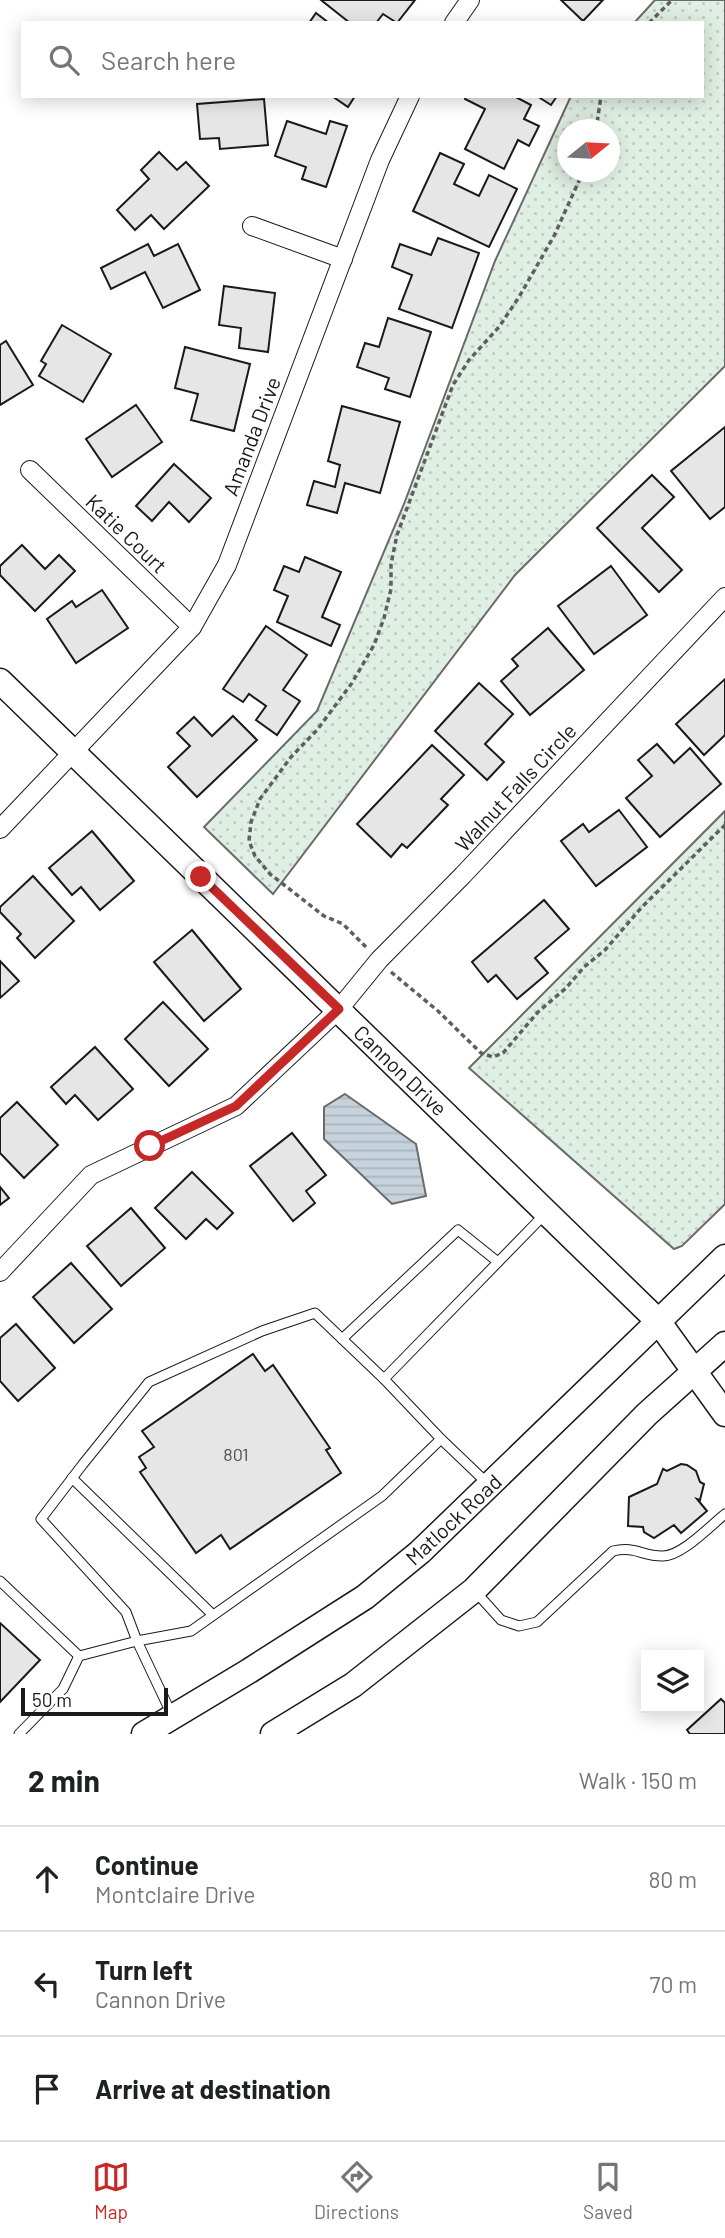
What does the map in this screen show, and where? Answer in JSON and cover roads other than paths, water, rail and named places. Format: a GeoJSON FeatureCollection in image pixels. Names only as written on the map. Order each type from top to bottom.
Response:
{"type":"FeatureCollection","features":[{"type":"Feature","properties":{"kind":"main road","name":"Cannon Drive"},"geometry":{"type":"LineString","coordinates":[[0,681],[658,1321],[725,1414]]}},
{"type":"Feature","properties":{"kind":"main road","name":"Matlock Road"},"geometry":{"type":"LineString","coordinates":[[144,1734],[177,1725],[365,1597],[420,1552],[725,1257]]}},
{"type":"Feature","properties":{"kind":"main road"},"geometry":{"type":"LineString","coordinates":[[273,1734],[353,1685],[474,1590],[647,1414],[725,1344]]}},
{"type":"Feature","properties":{"kind":"street"},"geometry":{"type":"LineString","coordinates":[[455,21],[470,0]]}},
{"type":"Feature","properties":{"kind":"street","name":"Amanda Drive"},"geometry":{"type":"LineString","coordinates":[[0,829],[192,627],[227,565],[380,160],[409,98]]}},
{"type":"Feature","properties":{"kind":"street"},"geometry":{"type":"LineString","coordinates":[[253,226],[343,259]]}},
{"type":"Feature","properties":{"kind":"street","name":"Katie Court"},"geometry":{"type":"LineString","coordinates":[[30,470],[192,627]]}},
{"type":"Feature","properties":{"kind":"street","name":"Walnut Falls Circle"},"geometry":{"type":"LineString","coordinates":[[0,1272],[92,1175],[236,1106],[339,1009],[379,960],[463,875],[725,597]]}},
{"type":"Feature","properties":{"kind":"lane"},"geometry":{"type":"LineString","coordinates":[[384,1379],[546,1213]]}},
{"type":"Feature","properties":{"kind":"lane"},"geometry":{"type":"LineString","coordinates":[[342,1339],[458,1230],[498,1262]]}},
{"type":"Feature","properties":{"kind":"lane"},"geometry":{"type":"LineString","coordinates":[[177,1725],[137,1641],[127,1612],[41,1519],[149,1382],[262,1331],[315,1314],[489,1485]]}},
{"type":"Feature","properties":{"kind":"lane"},"geometry":{"type":"LineString","coordinates":[[19,1734],[63,1689],[79,1656],[191,1631],[382,1496],[441,1439]]}},
{"type":"Feature","properties":{"kind":"lane"},"geometry":{"type":"LineString","coordinates":[[72,1478],[213,1615]]}},
{"type":"Feature","properties":{"kind":"lane"},"geometry":{"type":"LineString","coordinates":[[474,1590],[501,1619],[519,1626],[537,1622],[613,1551],[627,1548],[663,1557],[677,1553],[725,1514]]}},
{"type":"Feature","properties":{"kind":"lane"},"geometry":{"type":"LineString","coordinates":[[0,1581],[79,1656]]}}]}
